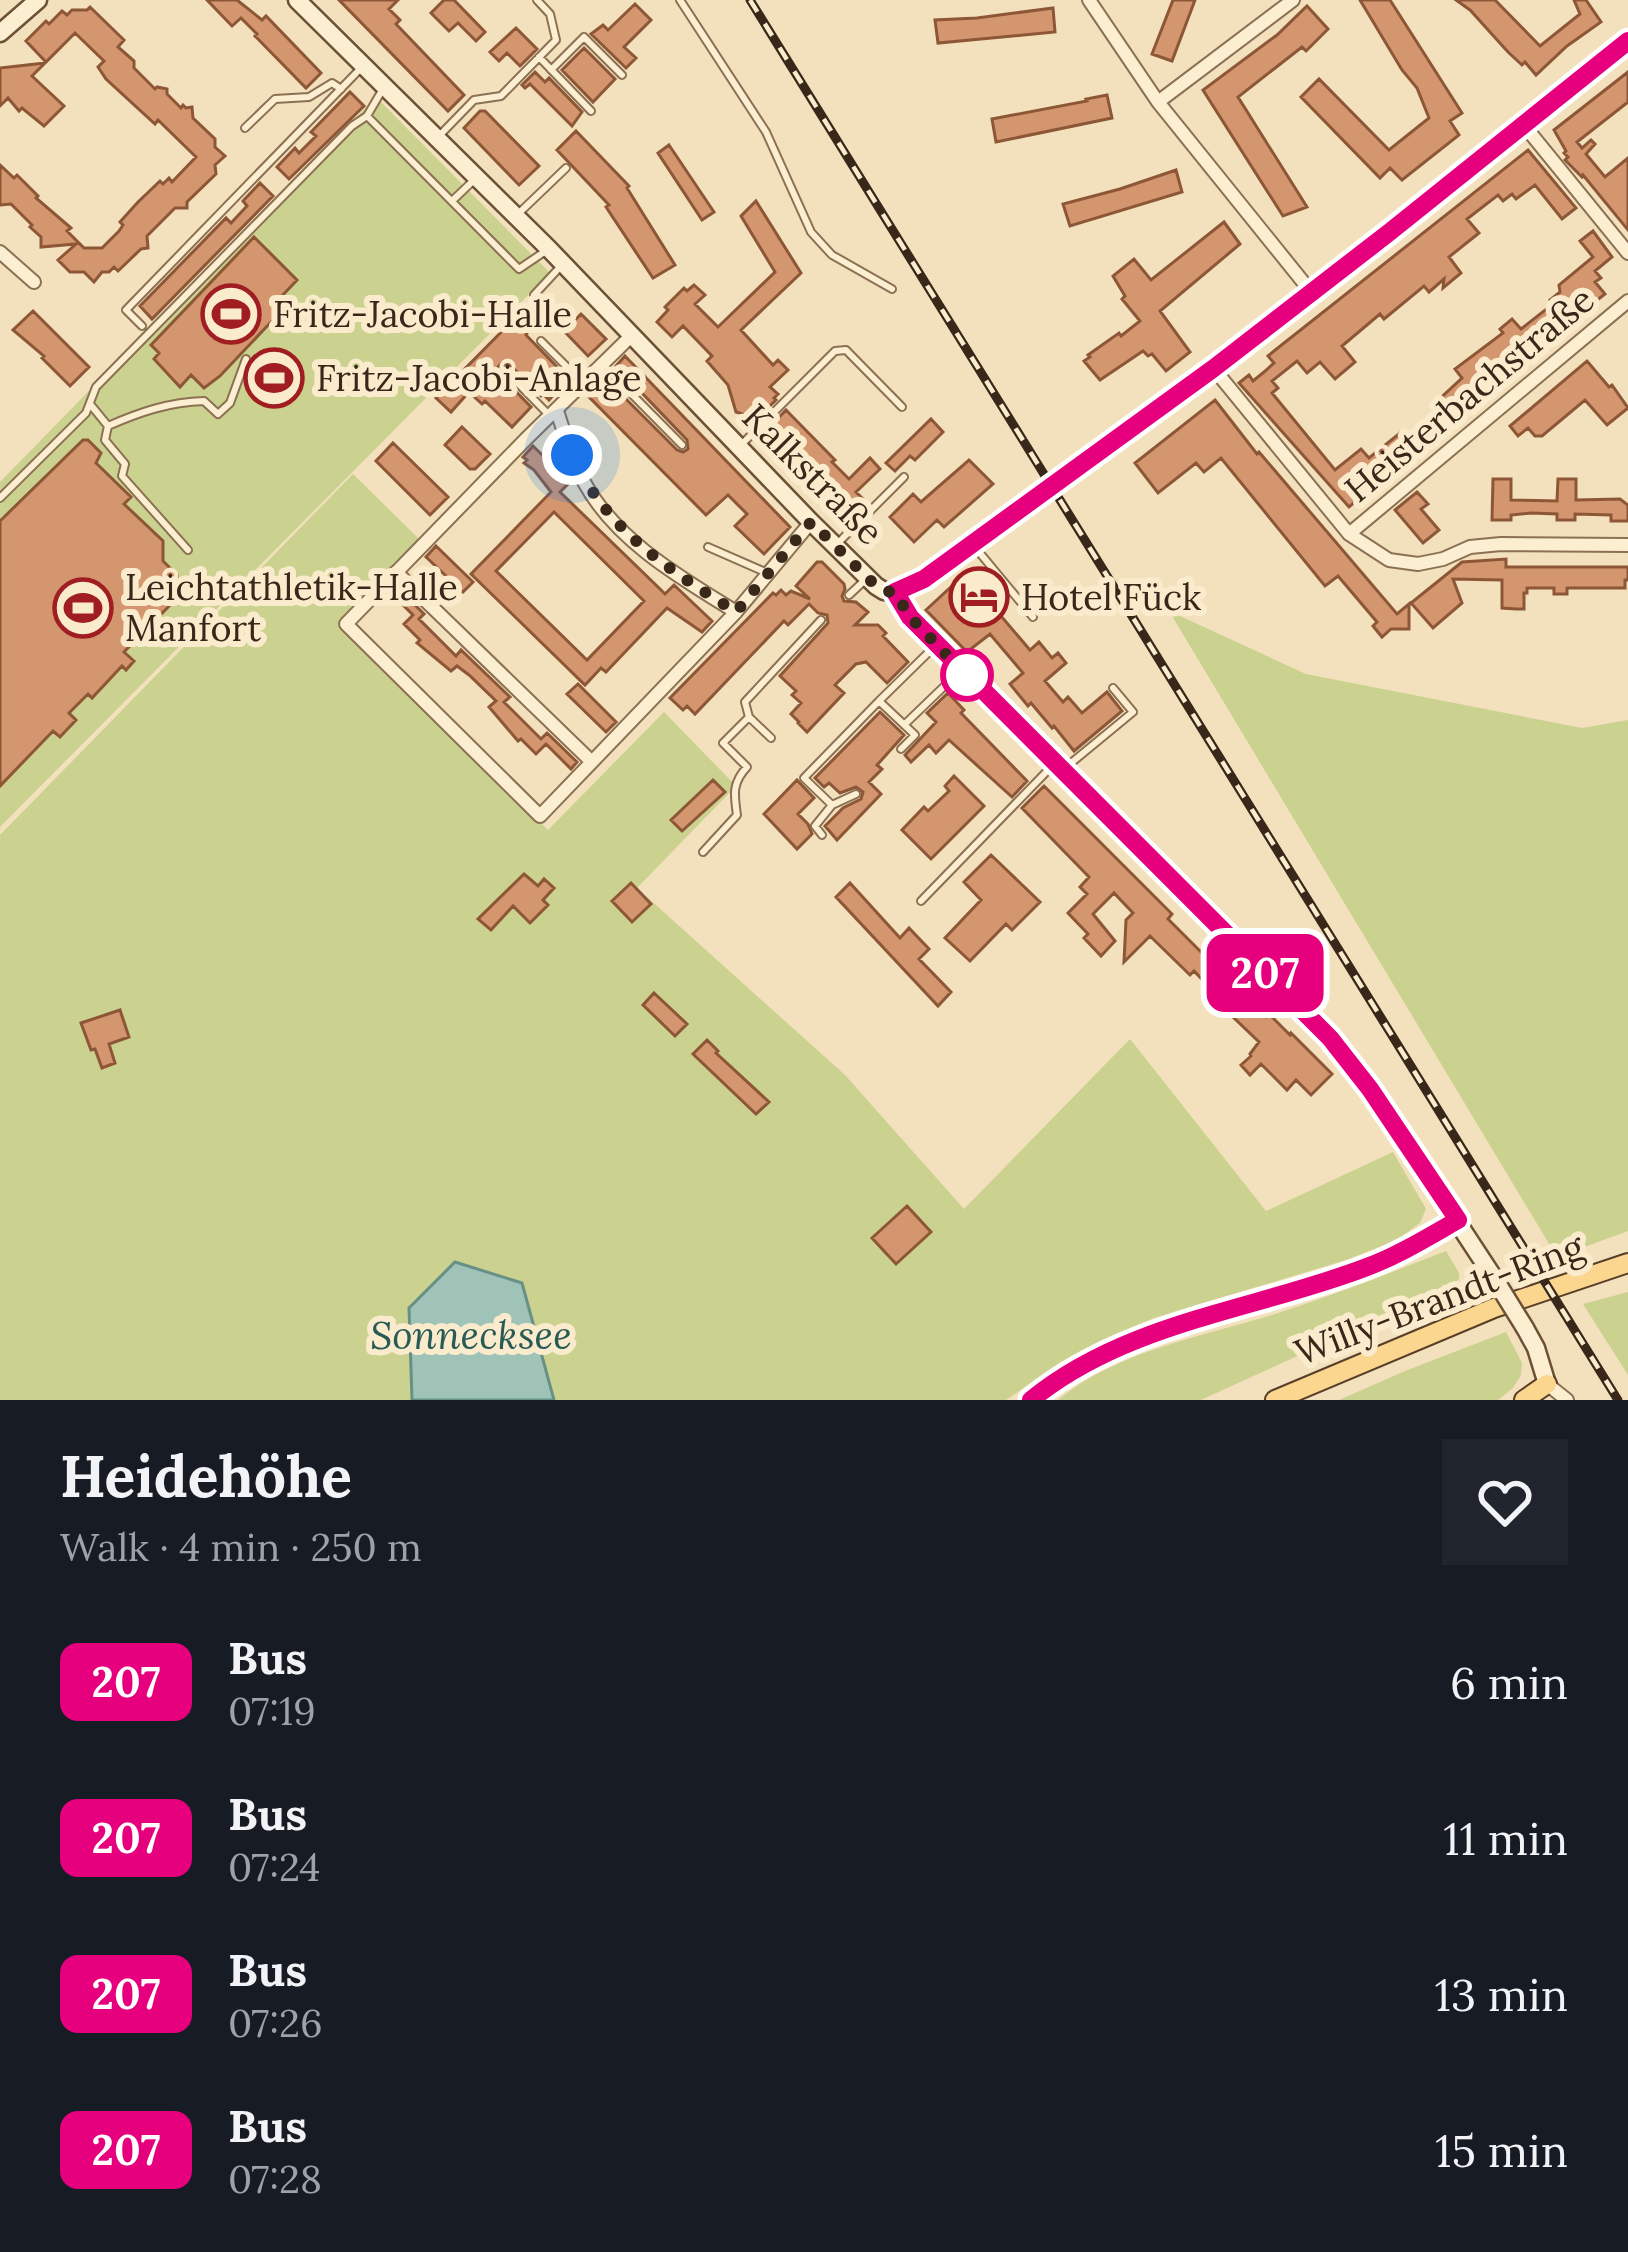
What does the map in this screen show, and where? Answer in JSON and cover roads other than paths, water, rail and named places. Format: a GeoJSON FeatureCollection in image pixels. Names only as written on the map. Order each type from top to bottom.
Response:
{"type":"FeatureCollection","features":[{"type":"Feature","properties":{"kind":"main road"},"geometry":{"type":"LineString","coordinates":[[1030,1400],[1094,1359],[1145,1337],[1367,1267],[1458,1220]]}},
{"type":"Feature","properties":{"kind":"main road","name":"Willy-Brandt-Ring"},"geometry":{"type":"LineString","coordinates":[[1275,1400],[1475,1315],[1628,1263]]}},
{"type":"Feature","properties":{"kind":"main road"},"geometry":{"type":"LineString","coordinates":[[1524,1400],[1547,1384]]}},
{"type":"Feature","properties":{"kind":"street"},"geometry":{"type":"LineString","coordinates":[[0,34],[38,0]]}},
{"type":"Feature","properties":{"kind":"street","name":"Kalkstraße"},"geometry":{"type":"LineString","coordinates":[[297,0],[563,263],[835,546],[884,591],[895,592],[910,617],[936,644],[1330,1038],[1458,1220],[1536,1348],[1547,1384],[1567,1400]]}},
{"type":"Feature","properties":{"kind":"street"},"geometry":{"type":"LineString","coordinates":[[1089,0],[1158,102],[1312,293]]}},
{"type":"Feature","properties":{"kind":"street"},"geometry":{"type":"LineString","coordinates":[[1158,102],[1292,0]]}},
{"type":"Feature","properties":{"kind":"street"},"geometry":{"type":"LineString","coordinates":[[895,592],[924,579],[1214,368],[1628,41]]}},
{"type":"Feature","properties":{"kind":"street"},"geometry":{"type":"LineString","coordinates":[[1523,124],[1626,247]]}},
{"type":"Feature","properties":{"kind":"street"},"geometry":{"type":"LineString","coordinates":[[0,252],[34,282]]}},
{"type":"Feature","properties":{"kind":"street","name":"Heisterbachstraße"},"geometry":{"type":"LineString","coordinates":[[1349,534],[1628,301]]}},
{"type":"Feature","properties":{"kind":"street"},"geometry":{"type":"LineString","coordinates":[[632,335],[346,624],[540,816],[736,612],[811,522]]}},
{"type":"Feature","properties":{"kind":"street"},"geometry":{"type":"LineString","coordinates":[[1214,368],[1349,534],[1389,560],[1418,564],[1485,545],[1628,545]]}},
{"type":"Feature","properties":{"kind":"street"},"geometry":{"type":"LineString","coordinates":[[553,414],[586,486],[616,524],[669,570],[736,612]]}},
{"type":"Feature","properties":{"kind":"street"},"geometry":{"type":"LineString","coordinates":[[396,572],[592,762]]}},
{"type":"Feature","properties":{"kind":"lane"},"geometry":{"type":"LineString","coordinates":[[436,139],[474,100],[501,95],[556,40],[550,14],[536,0]]}},
{"type":"Feature","properties":{"kind":"lane"},"geometry":{"type":"LineString","coordinates":[[680,0],[766,132],[811,232],[832,255],[892,289]]}},
{"type":"Feature","properties":{"kind":"lane"},"geometry":{"type":"LineString","coordinates":[[551,70],[584,37],[622,75]]}},
{"type":"Feature","properties":{"kind":"lane"},"geometry":{"type":"LineString","coordinates":[[539,58],[591,111]]}},
{"type":"Feature","properties":{"kind":"lane"},"geometry":{"type":"LineString","coordinates":[[142,326],[126,310],[362,67]]}},
{"type":"Feature","properties":{"kind":"lane"},"geometry":{"type":"LineString","coordinates":[[245,128],[275,99],[309,97],[332,83],[341,89]]}},
{"type":"Feature","properties":{"kind":"lane"},"geometry":{"type":"LineString","coordinates":[[0,498],[72,428],[96,388],[183,297],[367,116],[384,87]]}},
{"type":"Feature","properties":{"kind":"lane"},"geometry":{"type":"LineString","coordinates":[[367,116],[519,269],[549,249]]}},
{"type":"Feature","properties":{"kind":"lane"},"geometry":{"type":"LineString","coordinates":[[516,216],[566,168]]}},
{"type":"Feature","properties":{"kind":"lane"},"geometry":{"type":"LineString","coordinates":[[452,202],[476,178]]}},
{"type":"Feature","properties":{"kind":"lane"},"geometry":{"type":"LineString","coordinates":[[552,312],[534,295],[563,263]]}},
{"type":"Feature","properties":{"kind":"lane"},"geometry":{"type":"LineString","coordinates":[[541,341],[584,384]]}},
{"type":"Feature","properties":{"kind":"lane"},"geometry":{"type":"LineString","coordinates":[[739,447],[841,349],[902,407]]}},
{"type":"Feature","properties":{"kind":"lane"},"geometry":{"type":"LineString","coordinates":[[108,426],[161,405],[193,401],[204,401],[218,414],[230,403],[246,358]]}},
{"type":"Feature","properties":{"kind":"lane"},"geometry":{"type":"LineString","coordinates":[[602,364],[682,446]]}},
{"type":"Feature","properties":{"kind":"lane"},"geometry":{"type":"LineString","coordinates":[[506,370],[553,414]]}},
{"type":"Feature","properties":{"kind":"lane"},"geometry":{"type":"LineString","coordinates":[[90,404],[108,426]]}},
{"type":"Feature","properties":{"kind":"lane"},"geometry":{"type":"LineString","coordinates":[[108,426],[105,440],[125,464],[122,476],[188,550]]}},
{"type":"Feature","properties":{"kind":"lane"},"geometry":{"type":"LineString","coordinates":[[835,546],[904,477]]}},
{"type":"Feature","properties":{"kind":"lane"},"geometry":{"type":"LineString","coordinates":[[972,544],[1034,617]]}},
{"type":"Feature","properties":{"kind":"lane"},"geometry":{"type":"LineString","coordinates":[[708,547],[767,574]]}},
{"type":"Feature","properties":{"kind":"lane"},"geometry":{"type":"LineString","coordinates":[[849,595],[868,577]]}},
{"type":"Feature","properties":{"kind":"lane"},"geometry":{"type":"LineString","coordinates":[[771,738],[749,717],[745,702],[821,620]]}},
{"type":"Feature","properties":{"kind":"lane"},"geometry":{"type":"LineString","coordinates":[[832,805],[804,778],[936,644]]}},
{"type":"Feature","properties":{"kind":"lane"},"geometry":{"type":"LineString","coordinates":[[904,725],[962,670]]}},
{"type":"Feature","properties":{"kind":"lane"},"geometry":{"type":"LineString","coordinates":[[921,901],[1058,767],[1132,712],[1113,688]]}},
{"type":"Feature","properties":{"kind":"lane"},"geometry":{"type":"LineString","coordinates":[[879,701],[915,735],[901,749]]}},
{"type":"Feature","properties":{"kind":"lane"},"geometry":{"type":"LineString","coordinates":[[703,852],[737,815],[737,778],[747,767],[723,743],[749,717]]}},
{"type":"Feature","properties":{"kind":"lane"},"geometry":{"type":"LineString","coordinates":[[823,835],[814,826],[832,805],[856,794]]}},
{"type":"Feature","properties":{"kind":"water","name":"Sonnecksee"},"geometry":{"type":"Polygon","coordinates":[[[455,1262],[522,1283],[554,1400],[412,1400],[409,1308],[455,1262]]]}},
{"type":"Feature","properties":{"kind":"railway"},"geometry":{"type":"LineString","coordinates":[[750,0],[1618,1400]]}},
{"type":"Feature","properties":{"kind":"place","name":"Fritz-Jacobi-Halle"},"geometry":{"type":"Point","coordinates":[231,314]}},
{"type":"Feature","properties":{"kind":"place","name":"Fritz-Jacobi-Anlage"},"geometry":{"type":"Point","coordinates":[274,378]}},
{"type":"Feature","properties":{"kind":"place","name":"Hotel Fück"},"geometry":{"type":"Point","coordinates":[979,597]}},
{"type":"Feature","properties":{"kind":"place","name":"Leichtathletik-Halle Manfort"},"geometry":{"type":"Point","coordinates":[83,608]}}]}
